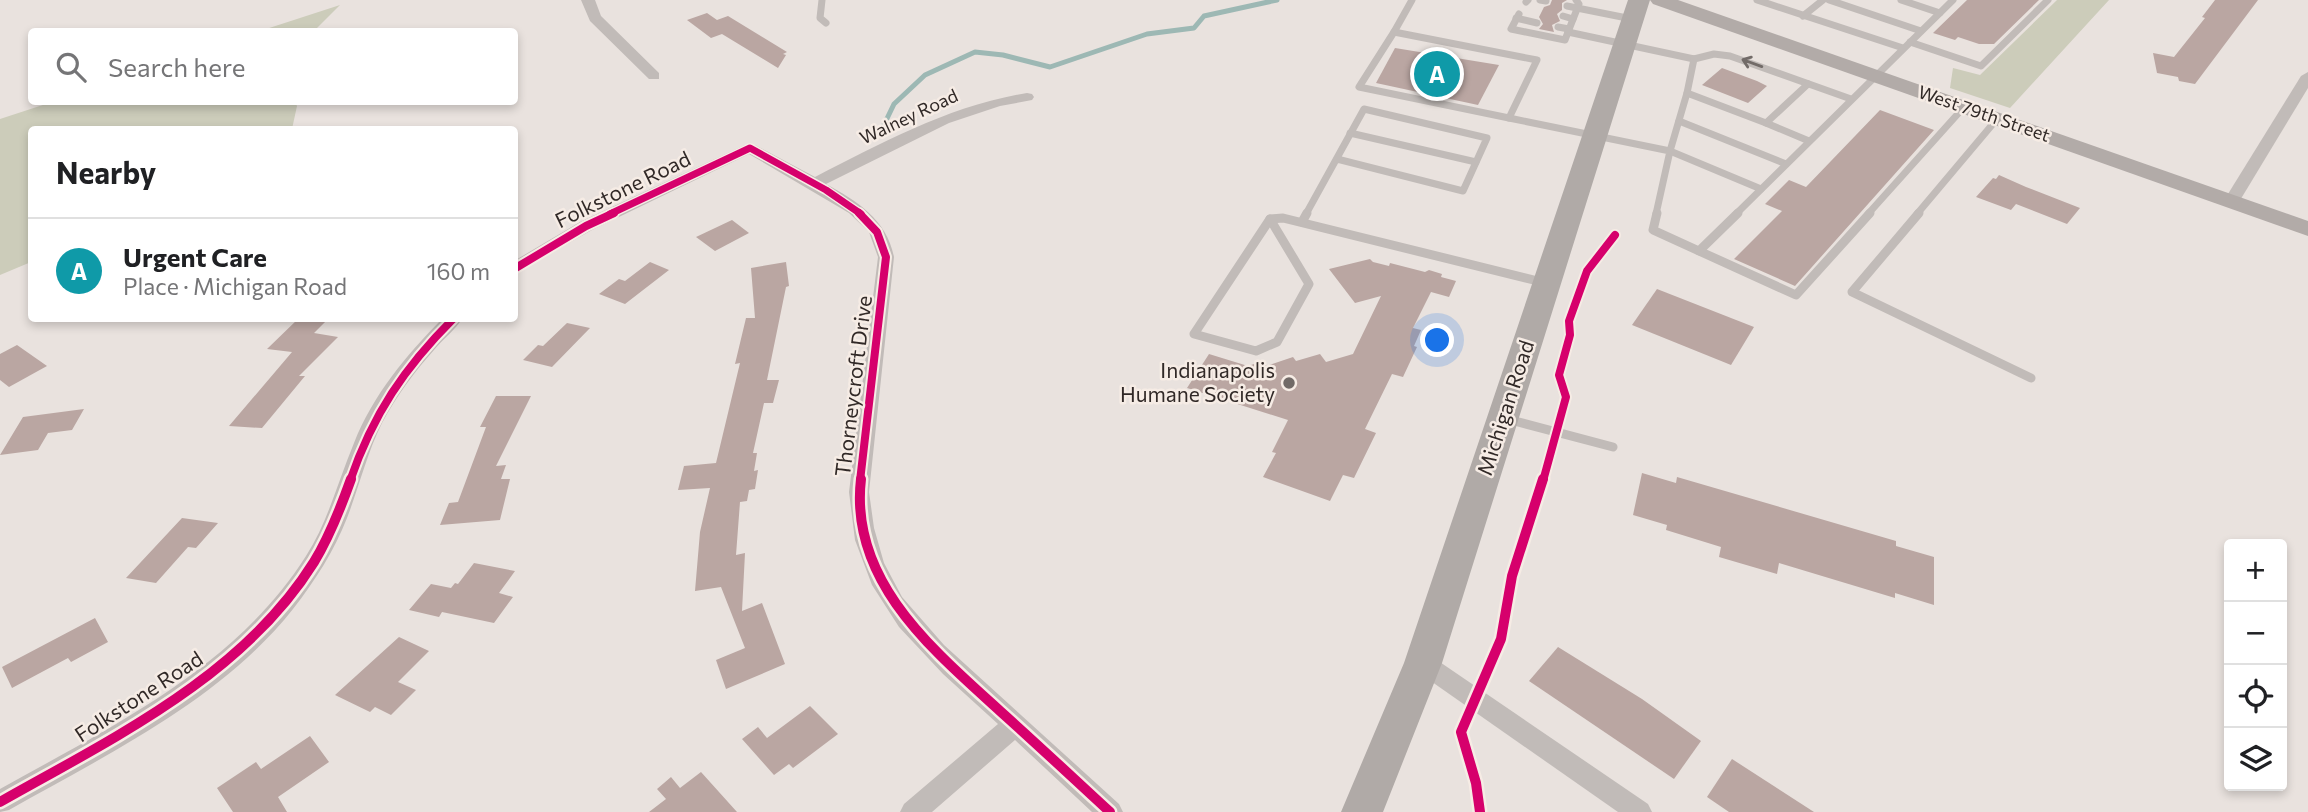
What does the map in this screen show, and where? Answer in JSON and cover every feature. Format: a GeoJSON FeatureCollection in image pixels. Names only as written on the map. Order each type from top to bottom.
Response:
{"type":"FeatureCollection","features":[{"type":"Feature","properties":{"kind":"main road","name":"West 79th Street"},"geometry":{"type":"LineString","coordinates":[[1660,0],[2308,229]]}},
{"type":"Feature","properties":{"kind":"main road","name":"Michigan Road"},"geometry":{"type":"LineString","coordinates":[[1362,812],[1423,663],[1635,10]]}},
{"type":"Feature","properties":{"kind":"street"},"geometry":{"type":"LineString","coordinates":[[588,0],[595,18],[653,76]]}},
{"type":"Feature","properties":{"kind":"street"},"geometry":{"type":"LineString","coordinates":[[2231,202],[2308,76]]}},
{"type":"Feature","properties":{"kind":"street","name":"Walney Road"},"geometry":{"type":"LineString","coordinates":[[812,185],[968,109],[1027,97]]}},
{"type":"Feature","properties":{"kind":"street","name":"Thorneycroft Drive"},"geometry":{"type":"LineString","coordinates":[[750,148],[851,206],[869,220],[881,238],[886,252],[859,492],[861,515],[874,563],[884,586],[905,619],[939,656],[1110,812]]}},
{"type":"Feature","properties":{"kind":"street","name":"Folkstone Road"},"geometry":{"type":"LineString","coordinates":[[518,267],[586,226],[750,148]]}},
{"type":"Feature","properties":{"kind":"street","name":"Folkstone Road"},"geometry":{"type":"LineString","coordinates":[[0,802],[136,724],[179,696],[223,662],[274,612],[310,568],[332,532],[365,440],[386,402],[419,356],[450,322]]}},
{"type":"Feature","properties":{"kind":"street"},"geometry":{"type":"LineString","coordinates":[[1423,663],[1639,812]]}},
{"type":"Feature","properties":{"kind":"street"},"geometry":{"type":"LineString","coordinates":[[913,812],[1015,725]]}},
{"type":"Feature","properties":{"kind":"lane"},"geometry":{"type":"LineString","coordinates":[[822,0],[820,18],[826,23]]}},
{"type":"Feature","properties":{"kind":"lane"},"geometry":{"type":"LineString","coordinates":[[1412,0],[1359,87],[1670,151],[1761,189]]}},
{"type":"Feature","properties":{"kind":"lane"},"geometry":{"type":"LineString","coordinates":[[1757,0],[1903,48]]}},
{"type":"Feature","properties":{"kind":"lane"},"geometry":{"type":"LineString","coordinates":[[1803,16],[1823,0]]}},
{"type":"Feature","properties":{"kind":"lane"},"geometry":{"type":"LineString","coordinates":[[1829,0],[1921,31]]}},
{"type":"Feature","properties":{"kind":"lane"},"geometry":{"type":"LineString","coordinates":[[1901,0],[1940,13]]}},
{"type":"Feature","properties":{"kind":"lane"},"geometry":{"type":"LineString","coordinates":[[1699,251],[1953,0]]}},
{"type":"Feature","properties":{"kind":"lane"},"geometry":{"type":"LineString","coordinates":[[1910,42],[1981,66],[2048,0]]}},
{"type":"Feature","properties":{"kind":"lane"},"geometry":{"type":"LineString","coordinates":[[1537,23],[1518,16],[1511,29],[1565,40],[1577,4]]}},
{"type":"Feature","properties":{"kind":"lane"},"geometry":{"type":"LineString","coordinates":[[1567,6],[1577,4],[1635,10]]}},
{"type":"Feature","properties":{"kind":"lane"},"geometry":{"type":"LineString","coordinates":[[1563,16],[1573,19]]}},
{"type":"Feature","properties":{"kind":"lane"},"geometry":{"type":"LineString","coordinates":[[1558,27],[1694,59],[1721,54],[1851,99]]}},
{"type":"Feature","properties":{"kind":"lane"},"geometry":{"type":"LineString","coordinates":[[1394,32],[1536,60],[1509,118]]}},
{"type":"Feature","properties":{"kind":"lane"},"geometry":{"type":"LineString","coordinates":[[1694,59],[1653,230],[1796,295],[1964,107]]}},
{"type":"Feature","properties":{"kind":"lane"},"geometry":{"type":"LineString","coordinates":[[1766,123],[1808,84]]}},
{"type":"Feature","properties":{"kind":"lane"},"geometry":{"type":"LineString","coordinates":[[1687,93],[1810,141]]}},
{"type":"Feature","properties":{"kind":"lane"},"geometry":{"type":"LineString","coordinates":[[1302,222],[1364,109],[1487,138],[1464,191],[1337,159]]}},
{"type":"Feature","properties":{"kind":"lane"},"geometry":{"type":"LineString","coordinates":[[1997,119],[1852,292],[2031,379]]}},
{"type":"Feature","properties":{"kind":"lane"},"geometry":{"type":"LineString","coordinates":[[1679,121],[1786,164]]}},
{"type":"Feature","properties":{"kind":"lane"},"geometry":{"type":"LineString","coordinates":[[1350,134],[1476,162]]}},
{"type":"Feature","properties":{"kind":"lane"},"geometry":{"type":"LineString","coordinates":[[1270,219],[1283,218],[1302,222],[1547,283]]}},
{"type":"Feature","properties":{"kind":"lane"},"geometry":{"type":"LineString","coordinates":[[1270,219],[1309,284],[1277,342],[1255,351],[1194,334],[1255,242],[1270,219]]}},
{"type":"Feature","properties":{"kind":"lane"},"geometry":{"type":"LineString","coordinates":[[1503,418],[1613,447]]}},
{"type":"Feature","properties":{"kind":"green space"},"geometry":{"type":"Polygon","coordinates":[[[2057,0],[2109,0],[2010,108],[1950,88],[1953,68],[1980,75],[2057,0]]]}},
{"type":"Feature","properties":{"kind":"green space"},"geometry":{"type":"Polygon","coordinates":[[[340,5],[317,28],[269,28],[340,5]]]}},
{"type":"Feature","properties":{"kind":"green space"},"geometry":{"type":"Polygon","coordinates":[[[43,105],[297,106],[293,126],[28,126],[28,263],[0,275],[0,119],[43,105]]]}},
{"type":"Feature","properties":{"kind":"building"},"geometry":{"type":"Polygon","coordinates":[[[1552,0],[1567,0],[1562,3],[1562,10],[1557,14],[1560,21],[1552,25],[1554,32],[1539,29],[1543,24],[1539,17],[1544,7],[1550,5],[1552,0]]]}},
{"type":"Feature","properties":{"kind":"building"},"geometry":{"type":"Polygon","coordinates":[[[1967,0],[2039,0],[1994,44],[1979,44],[1958,37],[1955,40],[1933,33],[1967,0]]]}},
{"type":"Feature","properties":{"kind":"building"},"geometry":{"type":"Polygon","coordinates":[[[2215,0],[2258,0],[2195,84],[2157,73],[2153,53],[2174,57],[2205,18],[2202,17],[2215,0]]]}},
{"type":"Feature","properties":{"kind":"building"},"geometry":{"type":"Polygon","coordinates":[[[707,13],[717,20],[728,16],[787,52],[783,54],[786,55],[778,68],[722,34],[711,38],[687,20],[707,13]]]}},
{"type":"Feature","properties":{"kind":"building"},"geometry":{"type":"Polygon","coordinates":[[[1395,48],[1499,65],[1478,105],[1376,83],[1395,48]]]}},
{"type":"Feature","properties":{"kind":"building"},"geometry":{"type":"Polygon","coordinates":[[[1722,68],[1767,86],[1748,103],[1702,85],[1722,68]]]}},
{"type":"Feature","properties":{"kind":"building"},"geometry":{"type":"Polygon","coordinates":[[[1880,110],[1934,130],[1795,286],[1734,259],[1782,211],[1765,204],[1789,180],[1806,187],[1880,110]]]}},
{"type":"Feature","properties":{"kind":"building"},"geometry":{"type":"Polygon","coordinates":[[[1999,175],[2080,208],[2067,224],[2016,204],[2011,210],[1976,197],[1999,175]]]}},
{"type":"Feature","properties":{"kind":"building"},"geometry":{"type":"Polygon","coordinates":[[[732,220],[749,233],[715,251],[696,237],[732,220]]]}},
{"type":"Feature","properties":{"kind":"building","name":"Indianapolis Humane Society"},"geometry":{"type":"Polygon","coordinates":[[[1370,259],[1389,266],[1390,263],[1425,272],[1429,270],[1456,281],[1449,297],[1431,292],[1413,328],[1421,330],[1414,346],[1417,347],[1403,377],[1392,374],[1365,429],[1376,433],[1354,478],[1343,475],[1330,501],[1263,477],[1276,453],[1272,452],[1288,420],[1187,388],[1209,354],[1248,366],[1263,361],[1266,366],[1293,357],[1296,361],[1320,354],[1326,362],[1353,354],[1381,296],[1355,303],[1329,269],[1370,259]]]}},
{"type":"Feature","properties":{"kind":"building"},"geometry":{"type":"Polygon","coordinates":[[[650,262],[669,270],[625,304],[599,294],[619,279],[625,281],[650,262]]]}},
{"type":"Feature","properties":{"kind":"building"},"geometry":{"type":"Polygon","coordinates":[[[786,262],[789,286],[786,287],[767,380],[779,380],[773,403],[764,403],[753,453],[757,453],[754,471],[758,470],[755,489],[749,490],[747,501],[740,502],[736,555],[745,553],[742,611],[762,603],[785,664],[726,689],[716,660],[745,648],[721,587],[695,591],[700,532],[710,488],[678,490],[684,466],[716,463],[740,363],[735,364],[746,318],[755,318],[751,268],[786,262]]]}},
{"type":"Feature","properties":{"kind":"building"},"geometry":{"type":"Polygon","coordinates":[[[1657,289],[1754,327],[1731,365],[1632,325],[1657,289]]]}},
{"type":"Feature","properties":{"kind":"building"},"geometry":{"type":"Polygon","coordinates":[[[295,322],[325,322],[314,333],[338,337],[299,376],[305,376],[262,428],[229,426],[292,352],[267,349],[295,322]]]}},
{"type":"Feature","properties":{"kind":"building"},"geometry":{"type":"Polygon","coordinates":[[[567,323],[590,328],[552,367],[523,360],[538,345],[543,346],[567,323]]]}},
{"type":"Feature","properties":{"kind":"building"},"geometry":{"type":"Polygon","coordinates":[[[17,345],[47,366],[9,387],[0,380],[0,354],[17,345]]]}},
{"type":"Feature","properties":{"kind":"building"},"geometry":{"type":"Polygon","coordinates":[[[496,396],[531,396],[496,466],[506,465],[501,479],[510,479],[500,520],[440,525],[449,503],[458,502],[486,427],[480,427],[496,396]]]}},
{"type":"Feature","properties":{"kind":"building"},"geometry":{"type":"Polygon","coordinates":[[[84,409],[72,430],[48,433],[38,450],[0,455],[23,417],[84,409]]]}},
{"type":"Feature","properties":{"kind":"building"},"geometry":{"type":"Polygon","coordinates":[[[1642,473],[1676,483],[1677,477],[1896,541],[1896,546],[1934,557],[1934,605],[1895,593],[1895,598],[1779,563],[1777,574],[1719,557],[1721,547],[1666,530],[1667,525],[1633,515],[1642,473]]]}},
{"type":"Feature","properties":{"kind":"building"},"geometry":{"type":"Polygon","coordinates":[[[182,518],[218,523],[196,548],[188,547],[156,583],[126,578],[182,518]]]}},
{"type":"Feature","properties":{"kind":"building"},"geometry":{"type":"Polygon","coordinates":[[[474,563],[515,571],[499,593],[513,597],[494,623],[442,612],[439,617],[409,610],[431,584],[451,588],[455,583],[458,584],[474,563]]]}},
{"type":"Feature","properties":{"kind":"building"},"geometry":{"type":"Polygon","coordinates":[[[95,618],[108,642],[71,662],[68,658],[12,688],[2,667],[95,618]]]}},
{"type":"Feature","properties":{"kind":"building"},"geometry":{"type":"Polygon","coordinates":[[[399,637],[429,651],[398,682],[416,690],[391,715],[375,707],[370,712],[335,695],[399,637]]]}},
{"type":"Feature","properties":{"kind":"building"},"geometry":{"type":"Polygon","coordinates":[[[1558,647],[1642,699],[1701,741],[1674,779],[1529,681],[1558,647]]]}},
{"type":"Feature","properties":{"kind":"building"},"geometry":{"type":"Polygon","coordinates":[[[810,706],[838,734],[793,768],[789,764],[774,775],[742,739],[758,727],[767,738],[810,706]]]}},
{"type":"Feature","properties":{"kind":"building"},"geometry":{"type":"Polygon","coordinates":[[[310,736],[329,762],[278,797],[287,812],[233,812],[217,788],[256,762],[261,769],[310,736]]]}},
{"type":"Feature","properties":{"kind":"building"},"geometry":{"type":"Polygon","coordinates":[[[1732,759],[1814,812],[1729,812],[1707,797],[1732,759]]]}},
{"type":"Feature","properties":{"kind":"building"},"geometry":{"type":"Polygon","coordinates":[[[701,772],[737,812],[649,812],[666,799],[657,789],[671,777],[680,788],[701,772]]]}},
{"type":"Feature","properties":{"kind":"waterway"},"geometry":{"type":"LineString","coordinates":[[881,131],[894,104],[925,75],[975,52],[1003,55],[1050,67],[1147,34],[1194,28],[1204,16],[1277,0]]}},
{"type":"Feature","properties":{"kind":"cycle path"},"geometry":{"type":"LineString","coordinates":[[518,267],[586,226],[750,148],[826,190],[867,219],[880,236],[886,257],[859,492],[861,516],[873,563],[883,585],[921,637],[1110,812]]}},
{"type":"Feature","properties":{"kind":"cycle path"},"geometry":{"type":"LineString","coordinates":[[1480,812],[1476,783],[1461,732],[1501,639],[1512,576],[1558,433],[1566,397],[1559,375],[1570,335],[1569,321],[1587,271],[1615,235]]}},
{"type":"Feature","properties":{"kind":"cycle path"},"geometry":{"type":"LineString","coordinates":[[0,802],[86,754],[172,701],[250,639],[284,604],[313,564],[329,535],[364,442],[391,391],[450,322]]}},
{"type":"Feature","properties":{"kind":"place","name":"Urgent Care"},"geometry":{"type":"Point","coordinates":[1437,74]}},
{"type":"Feature","properties":{"kind":"place","name":"Indianapolis Humane Society"},"geometry":{"type":"Point","coordinates":[1289,383]}}]}
